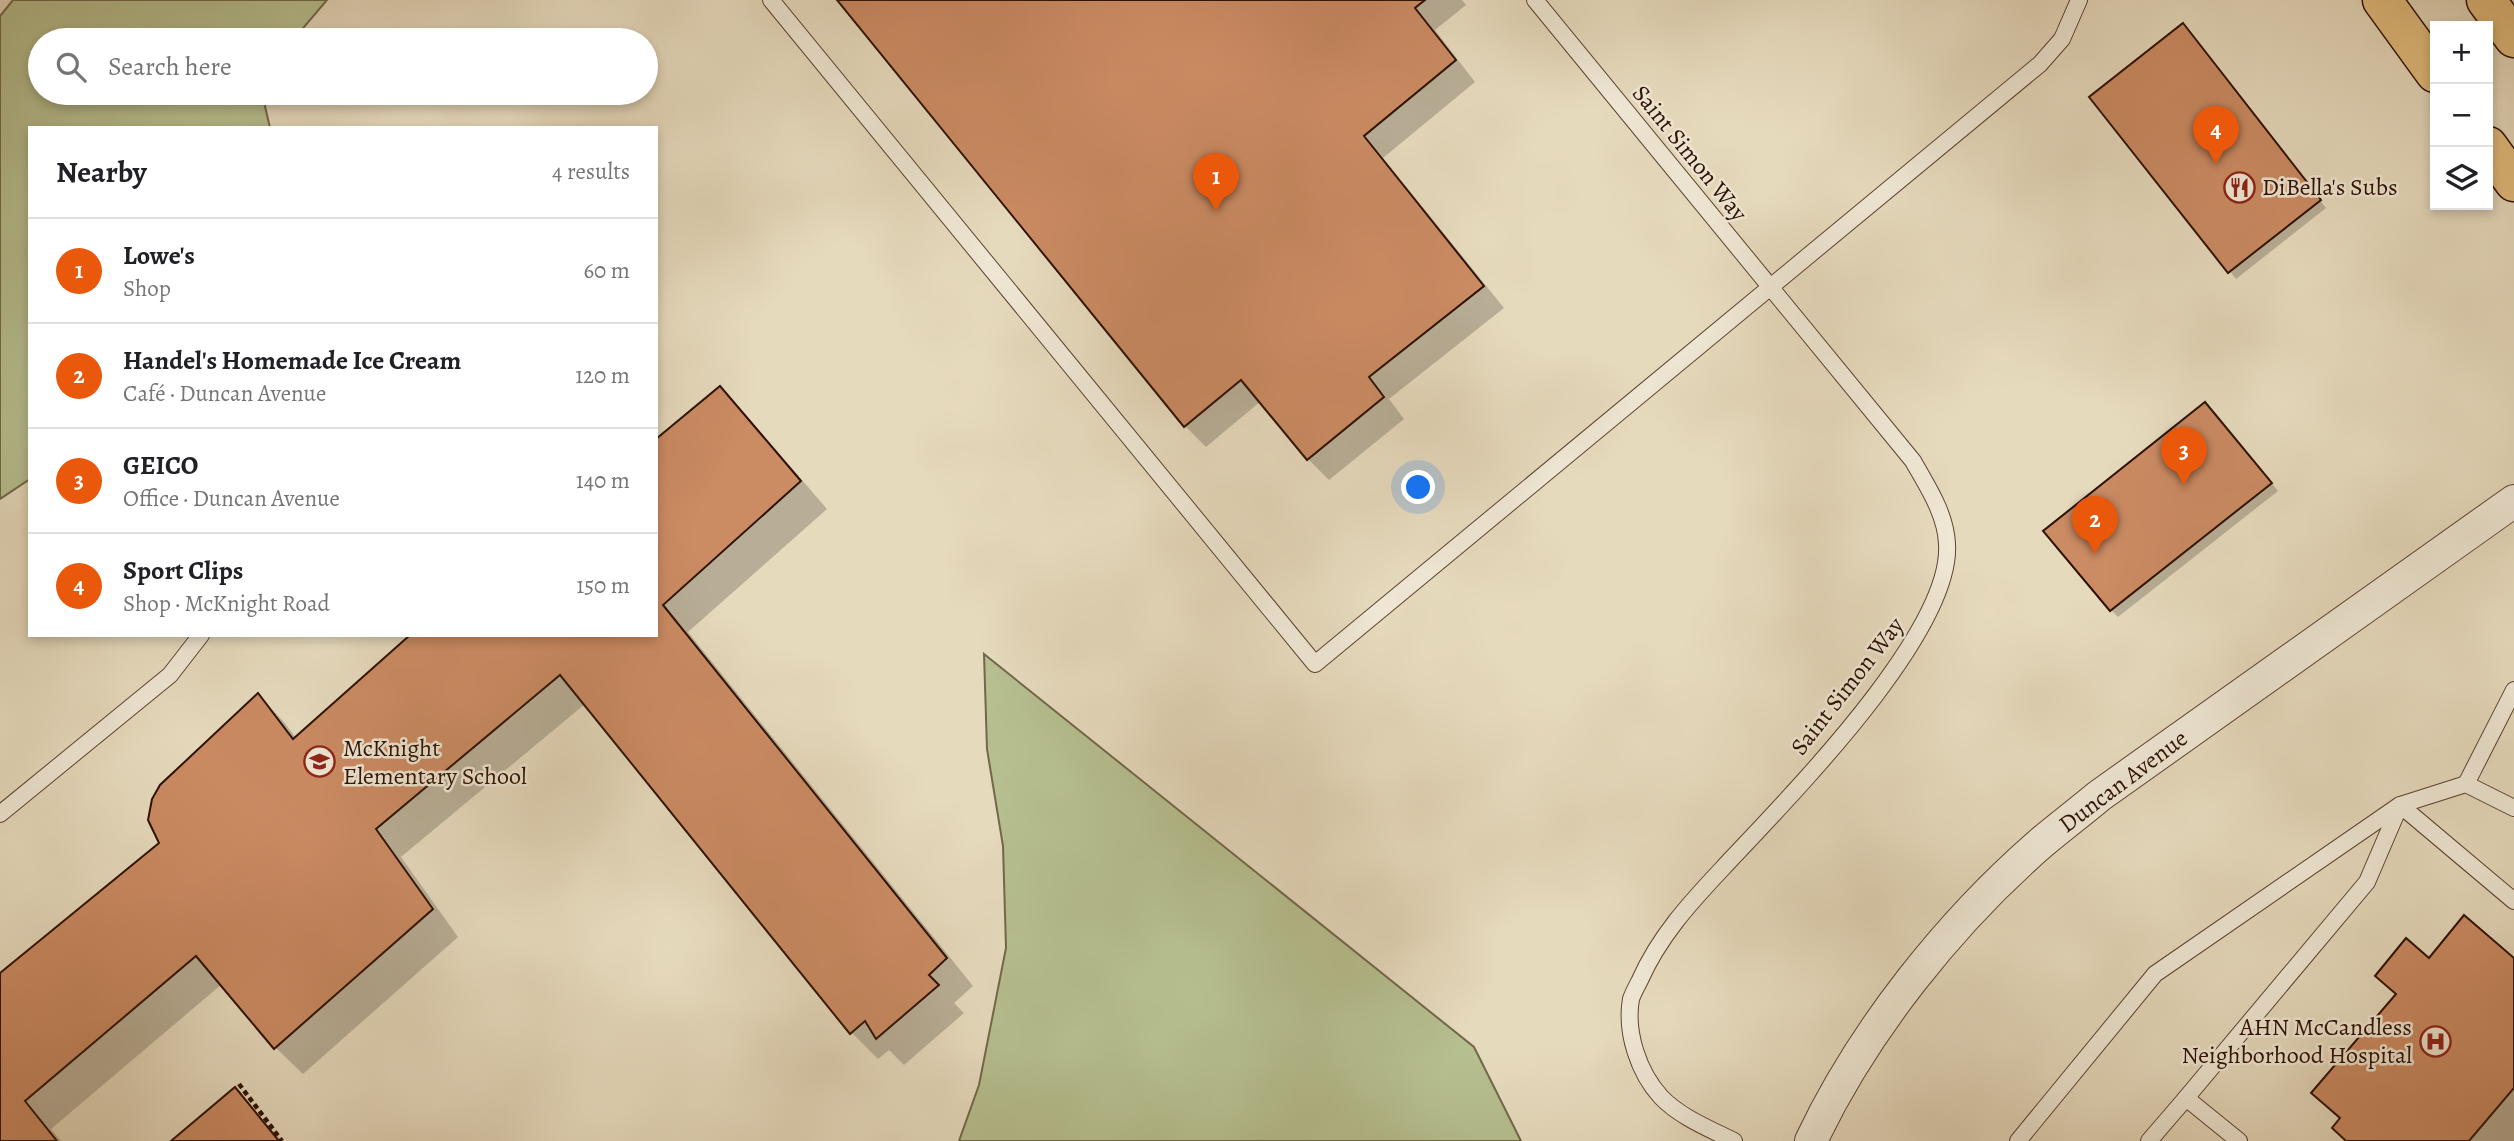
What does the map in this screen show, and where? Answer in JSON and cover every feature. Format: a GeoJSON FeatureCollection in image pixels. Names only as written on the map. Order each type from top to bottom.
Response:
{"type":"FeatureCollection","features":[{"type":"Feature","properties":{"kind":"highway"},"geometry":{"type":"LineString","coordinates":[[2382,0],[2430,66]]}},
{"type":"Feature","properties":{"kind":"highway"},"geometry":{"type":"LineString","coordinates":[[2486,0],[2514,38]]}},
{"type":"Feature","properties":{"kind":"highway"},"geometry":{"type":"LineString","coordinates":[[2489,147],[2514,182]]}},
{"type":"Feature","properties":{"kind":"street","name":"Duncan Avenue"},"geometry":{"type":"LineString","coordinates":[[1811,1141],[1826,1109],[1857,1057],[1895,1003],[1984,898],[2040,844],[2099,796],[2514,501]]}},
{"type":"Feature","properties":{"kind":"lane"},"geometry":{"type":"LineString","coordinates":[[771,0],[1315,664],[2040,64],[2062,39],[2079,0]]}},
{"type":"Feature","properties":{"kind":"lane","name":"Saint Simon Way"},"geometry":{"type":"LineString","coordinates":[[1535,0],[1913,461],[1937,506],[1948,544],[1942,585],[1917,637],[1845,734],[1681,913],[1650,958],[1632,998],[1630,1026],[1643,1074],[1663,1099],[1689,1118],[1734,1141]]}},
{"type":"Feature","properties":{"kind":"lane"},"geometry":{"type":"LineString","coordinates":[[0,814],[170,675],[199,637]]}},
{"type":"Feature","properties":{"kind":"lane"},"geometry":{"type":"LineString","coordinates":[[2018,1141],[2155,974],[2400,805],[2466,783],[2514,690]]}},
{"type":"Feature","properties":{"kind":"lane"},"geometry":{"type":"LineString","coordinates":[[2466,783],[2514,808]]}},
{"type":"Feature","properties":{"kind":"lane"},"geometry":{"type":"LineString","coordinates":[[2400,805],[2514,901]]}},
{"type":"Feature","properties":{"kind":"lane"},"geometry":{"type":"LineString","coordinates":[[2149,1141],[2367,883],[2400,805]]}},
{"type":"Feature","properties":{"kind":"lane"},"geometry":{"type":"LineString","coordinates":[[2186,1098],[2239,1141]]}},
{"type":"Feature","properties":{"kind":"path"},"geometry":{"type":"LineString","coordinates":[[239,1084],[282,1141]]}},
{"type":"Feature","properties":{"kind":"green space"},"geometry":{"type":"Polygon","coordinates":[[[13,0],[327,0],[303,28],[28,28],[28,105],[265,105],[270,126],[28,126],[28,480],[0,499],[0,16],[13,0]]]}},
{"type":"Feature","properties":{"kind":"green space"},"geometry":{"type":"Polygon","coordinates":[[[984,654],[1474,1047],[1521,1141],[959,1141],[979,1085],[1006,948],[1003,846],[987,749],[984,654]]]}},
{"type":"Feature","properties":{"kind":"building"},"geometry":{"type":"Polygon","coordinates":[[[837,0],[1425,0],[1415,8],[1456,60],[1364,136],[1484,286],[1369,377],[1384,397],[1307,460],[1241,380],[1184,427],[837,0]]]}},
{"type":"Feature","properties":{"kind":"building"},"geometry":{"type":"Polygon","coordinates":[[[2183,23],[2321,200],[2228,273],[2089,97],[2183,23]]]}},
{"type":"Feature","properties":{"kind":"building","name":"McKnight Elementary School"},"geometry":{"type":"Polygon","coordinates":[[[720,386],[801,481],[663,605],[947,958],[929,975],[939,985],[876,1039],[865,1021],[850,1034],[560,675],[376,829],[433,909],[274,1049],[196,956],[25,1101],[57,1141],[0,1141],[0,973],[159,843],[148,820],[152,799],[160,785],[258,693],[293,739],[408,637],[658,637],[658,437],[720,386]]]}},
{"type":"Feature","properties":{"kind":"building"},"geometry":{"type":"Polygon","coordinates":[[[2205,402],[2272,483],[2110,611],[2043,531],[2205,402]]]}},
{"type":"Feature","properties":{"kind":"building","name":"AHN McCandless Neighborhood Hospital"},"geometry":{"type":"Polygon","coordinates":[[[2464,915],[2514,958],[2514,1088],[2469,1141],[2346,1141],[2332,1128],[2340,1118],[2311,1093],[2396,994],[2375,976],[2406,938],[2429,958],[2464,915]]]}},
{"type":"Feature","properties":{"kind":"building"},"geometry":{"type":"Polygon","coordinates":[[[235,1087],[279,1141],[171,1141],[235,1087]]]}},
{"type":"Feature","properties":{"kind":"place","name":"Sport Clips"},"geometry":{"type":"Point","coordinates":[2216,164]}},
{"type":"Feature","properties":{"kind":"place","name":"DiBella's Subs"},"geometry":{"type":"Point","coordinates":[2239,187]}},
{"type":"Feature","properties":{"kind":"place","name":"Lowe's"},"geometry":{"type":"Point","coordinates":[1216,211]}},
{"type":"Feature","properties":{"kind":"place","name":"GEICO"},"geometry":{"type":"Point","coordinates":[2184,485]}},
{"type":"Feature","properties":{"kind":"place","name":"Handel's Homemade Ice Cream"},"geometry":{"type":"Point","coordinates":[2095,554]}},
{"type":"Feature","properties":{"kind":"place","name":"McKnight Elementary School"},"geometry":{"type":"Point","coordinates":[320,762]}},
{"type":"Feature","properties":{"kind":"place","name":"AHN McCandless Neighborhood Hospital"},"geometry":{"type":"Point","coordinates":[2435,1041]}}]}
